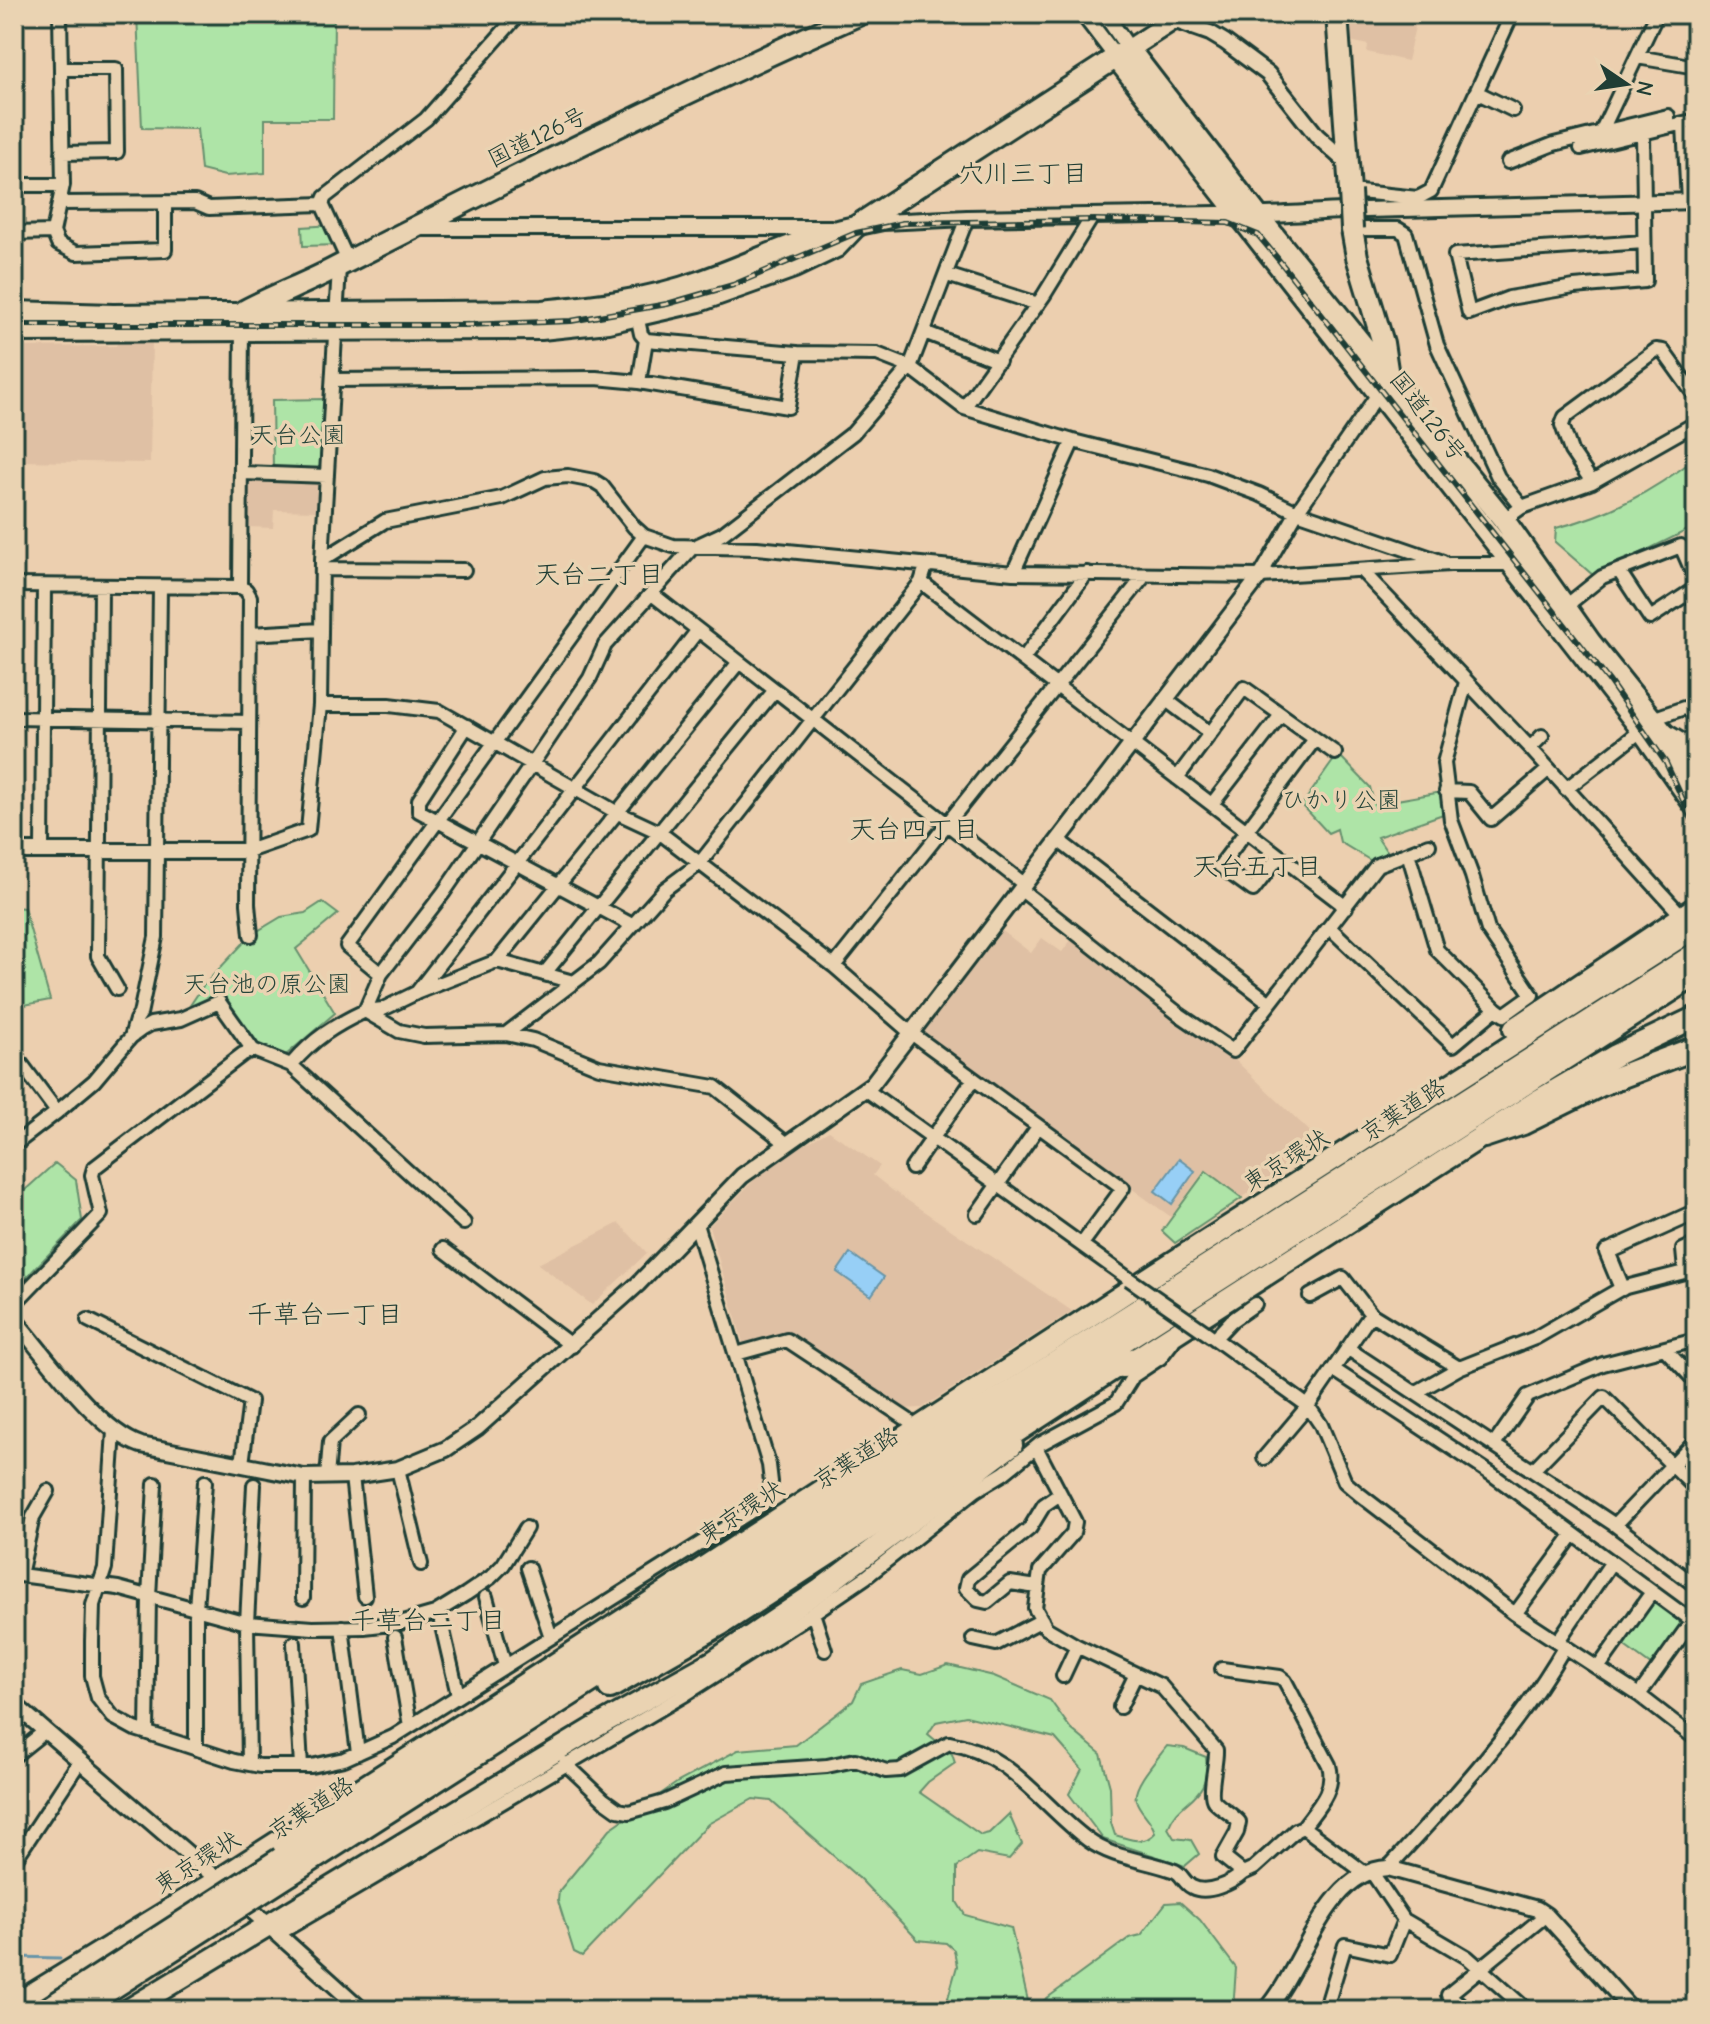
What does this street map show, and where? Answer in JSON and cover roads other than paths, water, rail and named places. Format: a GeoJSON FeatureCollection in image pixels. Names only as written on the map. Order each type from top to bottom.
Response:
{"type":"FeatureCollection","features":[{"type":"Feature","properties":{"kind":"highway","name":"国道126号"},"geometry":{"type":"LineString","coordinates":[[14,331],[203,331],[241,322],[411,228],[661,105],[860,14]]}},
{"type":"Feature","properties":{"kind":"highway","name":"国道126号"},"geometry":{"type":"LineString","coordinates":[[1337,14],[1352,229],[1357,257],[1383,343],[1383,385],[1504,520],[1653,728],[1696,807]]}},
{"type":"Feature","properties":{"kind":"highway","name":"国道126号"},"geometry":{"type":"LineString","coordinates":[[14,312],[241,322],[541,329],[608,322],[699,301],[794,267],[836,247],[855,227],[1123,53],[1383,385],[1510,564],[1696,774]]}},
{"type":"Feature","properties":{"kind":"highway","name":"国道126号"},"geometry":{"type":"LineString","coordinates":[[336,322],[512,313],[606,303],[695,283],[821,234],[855,227]]}},
{"type":"Feature","properties":{"kind":"highway"},"geometry":{"type":"LineString","coordinates":[[1653,728],[1682,746],[1696,747]]}},
{"type":"Feature","properties":{"kind":"highway","name":"東京環状"},"geometry":{"type":"LineString","coordinates":[[14,2005],[218,1880],[1436,1095],[1444,1079],[1691,917]]}},
{"type":"Feature","properties":{"kind":"highway","name":"京葉道路"},"geometry":{"type":"LineString","coordinates":[[77,2010],[732,1567],[1696,954]]}},
{"type":"Feature","properties":{"kind":"highway","name":"京葉道路"},"geometry":{"type":"LineString","coordinates":[[47,2010],[521,1726],[1696,974]]}},
{"type":"Feature","properties":{"kind":"highway"},"geometry":{"type":"LineString","coordinates":[[128,2010],[273,1930],[594,1728],[712,1662],[821,1589],[1056,1411],[1537,1101],[1616,1055],[1696,1017]]}},
{"type":"Feature","properties":{"kind":"highway"},"geometry":{"type":"LineString","coordinates":[[1484,1136],[1523,1123],[1604,1083],[1696,1048]]}},
{"type":"Feature","properties":{"kind":"highway"},"geometry":{"type":"LineString","coordinates":[[521,1726],[594,1696],[720,1624],[1121,1363],[1137,1359]]}},
{"type":"Feature","properties":{"kind":"main road"},"geometry":{"type":"LineString","coordinates":[[1123,53],[1178,17]]}},
{"type":"Feature","properties":{"kind":"street"},"geometry":{"type":"LineString","coordinates":[[60,14],[63,185],[53,232],[58,244],[76,253],[165,250],[165,202]]}},
{"type":"Feature","properties":{"kind":"street"},"geometry":{"type":"LineString","coordinates":[[14,851],[248,851],[308,830],[320,705],[322,564],[336,322],[344,264],[322,204],[325,197],[426,119],[519,14]]}},
{"type":"Feature","properties":{"kind":"street"},"geometry":{"type":"LineString","coordinates":[[1083,14],[1123,53]]}},
{"type":"Feature","properties":{"kind":"street"},"geometry":{"type":"LineString","coordinates":[[1105,14],[1123,53]]}},
{"type":"Feature","properties":{"kind":"street"},"geometry":{"type":"LineString","coordinates":[[1350,191],[1418,198],[1431,191],[1512,14]]}},
{"type":"Feature","properties":{"kind":"street"},"geometry":{"type":"LineString","coordinates":[[1602,130],[1657,14]]}},
{"type":"Feature","properties":{"kind":"street"},"geometry":{"type":"LineString","coordinates":[[1178,17],[1217,38],[1268,74],[1317,136],[1347,163]]}},
{"type":"Feature","properties":{"kind":"street"},"geometry":{"type":"LineString","coordinates":[[1637,57],[1696,67]]}},
{"type":"Feature","properties":{"kind":"street"},"geometry":{"type":"LineString","coordinates":[[61,69],[116,69],[117,152],[62,153]]}},
{"type":"Feature","properties":{"kind":"street"},"geometry":{"type":"LineString","coordinates":[[1476,92],[1513,110]]}},
{"type":"Feature","properties":{"kind":"street"},"geometry":{"type":"LineString","coordinates":[[1508,162],[1602,130],[1668,116]]}},
{"type":"Feature","properties":{"kind":"street"},"geometry":{"type":"LineString","coordinates":[[411,228],[855,227],[883,222],[967,218],[1249,216],[1362,210],[1692,202],[1690,122],[1581,148]]}},
{"type":"Feature","properties":{"kind":"street"},"geometry":{"type":"LineString","coordinates":[[1643,134],[1645,281],[1574,287],[1509,298],[1469,313],[1455,255],[1644,242]]}},
{"type":"Feature","properties":{"kind":"street"},"geometry":{"type":"LineString","coordinates":[[14,185],[63,185]]}},
{"type":"Feature","properties":{"kind":"street"},"geometry":{"type":"LineString","coordinates":[[59,203],[195,202],[209,208],[322,204]]}},
{"type":"Feature","properties":{"kind":"street"},"geometry":{"type":"LineString","coordinates":[[964,408],[1079,243],[1092,217]]}},
{"type":"Feature","properties":{"kind":"street"},"geometry":{"type":"LineString","coordinates":[[365,1011],[381,974],[444,892],[532,764],[590,678],[605,645],[692,548],[722,534],[853,433],[910,367],[967,218]]}},
{"type":"Feature","properties":{"kind":"street"},"geometry":{"type":"LineString","coordinates":[[1352,229],[1398,229],[1406,234],[1437,345],[1498,477],[1522,507]]}},
{"type":"Feature","properties":{"kind":"street"},"geometry":{"type":"LineString","coordinates":[[14,233],[53,232]]}},
{"type":"Feature","properties":{"kind":"street"},"geometry":{"type":"LineString","coordinates":[[947,275],[1038,304]]}},
{"type":"Feature","properties":{"kind":"street"},"geometry":{"type":"LineString","coordinates":[[637,315],[641,334],[646,340],[797,353],[877,354],[910,367],[964,408],[1073,441],[1208,475],[1297,512],[1450,564]]}},
{"type":"Feature","properties":{"kind":"street"},"geometry":{"type":"LineString","coordinates":[[240,587],[241,322]]}},
{"type":"Feature","properties":{"kind":"street"},"geometry":{"type":"LineString","coordinates":[[924,332],[999,361]]}},
{"type":"Feature","properties":{"kind":"street"},"geometry":{"type":"LineString","coordinates":[[639,382],[646,340]]}},
{"type":"Feature","properties":{"kind":"street"},"geometry":{"type":"LineString","coordinates":[[1592,482],[1571,451],[1562,425],[1565,417],[1656,350],[1663,351],[1696,397]]}},
{"type":"Feature","properties":{"kind":"street"},"geometry":{"type":"LineString","coordinates":[[333,380],[596,378],[639,382],[788,407],[797,353]]}},
{"type":"Feature","properties":{"kind":"street"},"geometry":{"type":"LineString","coordinates":[[14,1319],[98,1417],[126,1440],[141,1445],[304,1477],[352,1476],[398,1469],[446,1449],[477,1428],[638,1284],[742,1176],[872,1084],[1260,576],[1297,512],[1383,385]]}},
{"type":"Feature","properties":{"kind":"street"},"geometry":{"type":"LineString","coordinates":[[1504,520],[1522,507],[1592,482],[1696,423]]}},
{"type":"Feature","properties":{"kind":"street"},"geometry":{"type":"LineString","coordinates":[[1013,573],[1073,441]]}},
{"type":"Feature","properties":{"kind":"street"},"geometry":{"type":"LineString","coordinates":[[242,473],[327,476]]}},
{"type":"Feature","properties":{"kind":"street"},"geometry":{"type":"LineString","coordinates":[[322,564],[385,521],[502,498],[545,478],[557,476],[584,478],[602,486],[644,536],[665,544],[692,548],[757,548],[1013,573],[1260,576],[1450,564],[1510,564]]}},
{"type":"Feature","properties":{"kind":"street"},"geometry":{"type":"LineString","coordinates":[[381,974],[347,946],[644,536]]}},
{"type":"Feature","properties":{"kind":"street"},"geometry":{"type":"LineString","coordinates":[[1566,606],[1602,577],[1681,546],[1696,580]]}},
{"type":"Feature","properties":{"kind":"street"},"geometry":{"type":"LineString","coordinates":[[322,564],[464,570]]}},
{"type":"Feature","properties":{"kind":"street"},"geometry":{"type":"LineString","coordinates":[[506,1034],[599,963],[665,889],[700,863],[921,582],[926,566]]}},
{"type":"Feature","properties":{"kind":"street"},"geometry":{"type":"LineString","coordinates":[[1362,571],[1691,917]]}},
{"type":"Feature","properties":{"kind":"street"},"geometry":{"type":"LineString","coordinates":[[1619,571],[1650,618],[1696,588]]}},
{"type":"Feature","properties":{"kind":"street"},"geometry":{"type":"LineString","coordinates":[[1023,659],[1087,573]]}},
{"type":"Feature","properties":{"kind":"street"},"geometry":{"type":"LineString","coordinates":[[834,966],[1145,575]]}},
{"type":"Feature","properties":{"kind":"street"},"geometry":{"type":"LineString","coordinates":[[921,582],[1346,907]]}},
{"type":"Feature","properties":{"kind":"street"},"geometry":{"type":"LineString","coordinates":[[14,585],[240,587],[246,590],[250,597],[248,851],[251,935]]}},
{"type":"Feature","properties":{"kind":"street"},"geometry":{"type":"LineString","coordinates":[[42,851],[44,586]]}},
{"type":"Feature","properties":{"kind":"street"},"geometry":{"type":"LineString","coordinates":[[101,586],[98,956],[117,989]]}},
{"type":"Feature","properties":{"kind":"street"},"geometry":{"type":"LineString","coordinates":[[131,1037],[140,1014],[156,937],[160,587]]}},
{"type":"Feature","properties":{"kind":"street"},"geometry":{"type":"LineString","coordinates":[[652,594],[947,824],[1180,1015],[1233,1051],[1377,865],[1429,845]]}},
{"type":"Feature","properties":{"kind":"street"},"geometry":{"type":"LineString","coordinates":[[250,634],[321,630]]}},
{"type":"Feature","properties":{"kind":"street"},"geometry":{"type":"LineString","coordinates":[[416,993],[698,630]]}},
{"type":"Feature","properties":{"kind":"street"},"geometry":{"type":"LineString","coordinates":[[291,1065],[309,1044],[331,1027],[365,1011],[383,1009],[497,961],[739,662]]}},
{"type":"Feature","properties":{"kind":"street"},"geometry":{"type":"LineString","coordinates":[[1408,853],[1437,950],[1504,1015],[1532,995],[1488,930],[1451,820],[1444,763],[1466,682]]}},
{"type":"Feature","properties":{"kind":"street"},"geometry":{"type":"LineString","coordinates":[[1177,778],[1244,688],[1335,753]]}},
{"type":"Feature","properties":{"kind":"street"},"geometry":{"type":"LineString","coordinates":[[545,973],[775,690]]}},
{"type":"Feature","properties":{"kind":"street"},"geometry":{"type":"LineString","coordinates":[[1165,699],[1210,733]]}},
{"type":"Feature","properties":{"kind":"street"},"geometry":{"type":"LineString","coordinates":[[320,705],[389,705],[439,711],[616,812],[659,832],[834,966],[911,1033],[1123,1188],[1082,1244]]}},
{"type":"Feature","properties":{"kind":"street"},"geometry":{"type":"LineString","coordinates":[[1566,789],[1653,728],[1673,709],[1684,708],[1696,714]]}},
{"type":"Feature","properties":{"kind":"street"},"geometry":{"type":"LineString","coordinates":[[1212,804],[1281,715]]}},
{"type":"Feature","properties":{"kind":"street"},"geometry":{"type":"LineString","coordinates":[[14,718],[249,722]]}},
{"type":"Feature","properties":{"kind":"street"},"geometry":{"type":"LineString","coordinates":[[467,726],[419,800],[419,811],[632,925]]}},
{"type":"Feature","properties":{"kind":"street"},"geometry":{"type":"LineString","coordinates":[[1530,748],[1542,736]]}},
{"type":"Feature","properties":{"kind":"street"},"geometry":{"type":"LineString","coordinates":[[1279,856],[1253,890],[1220,866],[1315,739]]}},
{"type":"Feature","properties":{"kind":"street"},"geometry":{"type":"LineString","coordinates":[[1446,791],[1469,792],[1491,819],[1549,769]]}},
{"type":"Feature","properties":{"kind":"street"},"geometry":{"type":"LineString","coordinates":[[1058,840],[1270,1003]]}},
{"type":"Feature","properties":{"kind":"street"},"geometry":{"type":"LineString","coordinates":[[1330,928],[1453,1045],[1496,1009]]}},
{"type":"Feature","properties":{"kind":"street"},"geometry":{"type":"LineString","coordinates":[[497,961],[573,982]]}},
{"type":"Feature","properties":{"kind":"street"},"geometry":{"type":"LineString","coordinates":[[14,1145],[94,1081],[131,1037],[151,1024],[181,1019],[219,1002],[253,1050],[291,1065],[464,1223]]}},
{"type":"Feature","properties":{"kind":"street"},"geometry":{"type":"LineString","coordinates":[[365,1011],[399,1031],[424,1036],[506,1034],[533,1040],[599,1067],[715,1087],[786,1143]]}},
{"type":"Feature","properties":{"kind":"street"},"geometry":{"type":"LineString","coordinates":[[14,1304],[101,1214],[92,1175],[94,1168],[243,1054],[253,1050]]}},
{"type":"Feature","properties":{"kind":"street"},"geometry":{"type":"LineString","coordinates":[[14,1054],[57,1112]]}},
{"type":"Feature","properties":{"kind":"street"},"geometry":{"type":"LineString","coordinates":[[912,1168],[973,1080]]}},
{"type":"Feature","properties":{"kind":"street"},"geometry":{"type":"LineString","coordinates":[[865,1089],[1308,1406],[1321,1425],[1345,1482],[1515,1614],[1639,1695],[1696,1739]]}},
{"type":"Feature","properties":{"kind":"street"},"geometry":{"type":"LineString","coordinates":[[977,1214],[1038,1127]]}},
{"type":"Feature","properties":{"kind":"street"},"geometry":{"type":"LineString","coordinates":[[1622,1288],[1607,1252],[1696,1212]]}},
{"type":"Feature","properties":{"kind":"street"},"geometry":{"type":"LineString","coordinates":[[114,1431],[105,1568],[93,1605],[92,1676],[98,1698],[113,1717],[147,1733],[249,1764],[301,1766],[344,1759],[393,1737],[763,1504],[771,1482],[769,1465],[696,1224]]}},
{"type":"Feature","properties":{"kind":"street"},"geometry":{"type":"LineString","coordinates":[[1415,1393],[1459,1368],[1535,1338],[1622,1288],[1690,1270],[1683,1250],[1696,1244]]}},
{"type":"Feature","properties":{"kind":"street"},"geometry":{"type":"LineString","coordinates":[[443,1249],[572,1346]]}},
{"type":"Feature","properties":{"kind":"street"},"geometry":{"type":"LineString","coordinates":[[1310,1296],[1343,1278],[1371,1314],[1459,1368]]}},
{"type":"Feature","properties":{"kind":"street"},"geometry":{"type":"LineString","coordinates":[[1213,1337],[1255,1304]]}},
{"type":"Feature","properties":{"kind":"street"},"geometry":{"type":"LineString","coordinates":[[1264,1458],[1308,1406],[1371,1314]]}},
{"type":"Feature","properties":{"kind":"street"},"geometry":{"type":"LineString","coordinates":[[88,1320],[250,1401],[242,1464]]}},
{"type":"Feature","properties":{"kind":"street"},"geometry":{"type":"LineString","coordinates":[[273,1930],[686,1694],[813,1613],[866,1577],[1036,1447],[1116,1403],[1133,1376],[1160,1358],[1180,1333]]}},
{"type":"Feature","properties":{"kind":"street"},"geometry":{"type":"LineString","coordinates":[[736,1354],[787,1340],[908,1420]]}},
{"type":"Feature","properties":{"kind":"street"},"geometry":{"type":"LineString","coordinates":[[1494,1445],[1528,1396],[1603,1364],[1696,1340]]}},
{"type":"Feature","properties":{"kind":"street"},"geometry":{"type":"LineString","coordinates":[[1347,1348],[1615,1525],[1696,1586]]}},
{"type":"Feature","properties":{"kind":"street"},"geometry":{"type":"LineString","coordinates":[[1665,1349],[1696,1382]]}},
{"type":"Feature","properties":{"kind":"street"},"geometry":{"type":"LineString","coordinates":[[1333,1369],[1493,1475],[1695,1622],[1639,1695]]}},
{"type":"Feature","properties":{"kind":"street"},"geometry":{"type":"LineString","coordinates":[[1533,1470],[1604,1397],[1696,1489]]}},
{"type":"Feature","properties":{"kind":"street"},"geometry":{"type":"LineString","coordinates":[[327,1477],[330,1442],[359,1415]]}},
{"type":"Feature","properties":{"kind":"street"},"geometry":{"type":"LineString","coordinates":[[1615,1525],[1696,1440]]}},
{"type":"Feature","properties":{"kind":"street"},"geometry":{"type":"LineString","coordinates":[[1036,1447],[1075,1522],[1073,1533],[1040,1571],[1035,1608],[1046,1628],[1161,1686],[1216,1750],[1211,1793],[1214,1801],[1239,1822],[1223,1857],[1243,1873]]}},
{"type":"Feature","properties":{"kind":"street"},"geometry":{"type":"LineString","coordinates":[[398,1469],[421,1564]]}},
{"type":"Feature","properties":{"kind":"street"},"geometry":{"type":"LineString","coordinates":[[352,1476],[365,1596]]}},
{"type":"Feature","properties":{"kind":"street"},"geometry":{"type":"LineString","coordinates":[[303,1598],[304,1477]]}},
{"type":"Feature","properties":{"kind":"street"},"geometry":{"type":"LineString","coordinates":[[196,1749],[196,1609],[205,1482]]}},
{"type":"Feature","properties":{"kind":"street"},"geometry":{"type":"LineString","coordinates":[[147,1733],[155,1484]]}},
{"type":"Feature","properties":{"kind":"street"},"geometry":{"type":"LineString","coordinates":[[249,1764],[247,1623],[254,1485]]}},
{"type":"Feature","properties":{"kind":"street"},"geometry":{"type":"LineString","coordinates":[[48,1491],[33,1517],[20,1575],[99,1586],[247,1623],[342,1627],[400,1623],[435,1613],[491,1577],[503,1565],[526,1528]]}},
{"type":"Feature","properties":{"kind":"street"},"geometry":{"type":"LineString","coordinates":[[1037,1587],[1010,1583],[987,1602],[978,1600],[966,1588],[968,1579],[1030,1528],[1044,1505],[1060,1494]]}},
{"type":"Feature","properties":{"kind":"street"},"geometry":{"type":"LineString","coordinates":[[1515,1614],[1573,1535]]}},
{"type":"Feature","properties":{"kind":"street"},"geometry":{"type":"LineString","coordinates":[[1388,1868],[1444,1807],[1548,1676],[1561,1643],[1611,1563]]}},
{"type":"Feature","properties":{"kind":"street"},"geometry":{"type":"LineString","coordinates":[[528,1568],[551,1637]]}},
{"type":"Feature","properties":{"kind":"street"},"geometry":{"type":"LineString","coordinates":[[1598,1668],[1652,1592]]}},
{"type":"Feature","properties":{"kind":"street"},"geometry":{"type":"LineString","coordinates":[[486,1597],[505,1666]]}},
{"type":"Feature","properties":{"kind":"street"},"geometry":{"type":"LineString","coordinates":[[813,1613],[825,1650]]}},
{"type":"Feature","properties":{"kind":"street"},"geometry":{"type":"LineString","coordinates":[[973,1639],[996,1644],[1042,1620]]}},
{"type":"Feature","properties":{"kind":"street"},"geometry":{"type":"LineString","coordinates":[[441,1622],[458,1695]]}},
{"type":"Feature","properties":{"kind":"street"},"geometry":{"type":"LineString","coordinates":[[342,1627],[358,1753]]}},
{"type":"Feature","properties":{"kind":"street"},"geometry":{"type":"LineString","coordinates":[[395,1637],[410,1726]]}},
{"type":"Feature","properties":{"kind":"street"},"geometry":{"type":"LineString","coordinates":[[294,1643],[301,1766]]}},
{"type":"Feature","properties":{"kind":"street"},"geometry":{"type":"LineString","coordinates":[[1063,1676],[1077,1646]]}},
{"type":"Feature","properties":{"kind":"street"},"geometry":{"type":"LineString","coordinates":[[565,1763],[604,1800],[618,1810],[629,1812],[664,1802],[726,1773],[827,1766],[855,1760],[886,1771],[900,1770],[949,1743],[977,1750],[1008,1767],[1087,1839],[1104,1849],[1179,1872],[1183,1880],[1197,1890],[1225,1885],[1254,1868],[1303,1827],[1328,1791],[1332,1774],[1280,1677],[1222,1669]]}},
{"type":"Feature","properties":{"kind":"street"},"geometry":{"type":"LineString","coordinates":[[1120,1707],[1136,1674]]}},
{"type":"Feature","properties":{"kind":"street"},"geometry":{"type":"LineString","coordinates":[[14,1704],[218,1880],[362,2010]]}},
{"type":"Feature","properties":{"kind":"street"},"geometry":{"type":"LineString","coordinates":[[14,1756],[44,1732]]}},
{"type":"Feature","properties":{"kind":"street"},"geometry":{"type":"LineString","coordinates":[[14,1861],[80,1761]]}},
{"type":"Feature","properties":{"kind":"street"},"geometry":{"type":"LineString","coordinates":[[1303,1827],[1368,1872],[1404,1920],[1483,1969],[1527,2010]]}},
{"type":"Feature","properties":{"kind":"street"},"geometry":{"type":"LineString","coordinates":[[1266,2010],[1278,1998],[1321,1918],[1343,1891],[1368,1872],[1388,1868],[1537,1909],[1546,1915],[1632,2010]]}},
{"type":"Feature","properties":{"kind":"street"},"geometry":{"type":"LineString","coordinates":[[1468,2010],[1448,1995],[1546,1915]]}},
{"type":"Feature","properties":{"kind":"street"},"geometry":{"type":"LineString","coordinates":[[1326,2008],[1345,1945],[1390,1955],[1404,1920]]}},
{"type":"Feature","properties":{"kind":"water"},"geometry":{"type":"Polygon","coordinates":[[[1179,1159],[1195,1171],[1172,1204],[1155,1191],[1179,1159]]]}},
{"type":"Feature","properties":{"kind":"water"},"geometry":{"type":"Polygon","coordinates":[[[850,1253],[884,1277],[871,1296],[837,1272],[850,1253]]]}},
{"type":"Feature","properties":{"kind":"waterway"},"geometry":{"type":"LineString","coordinates":[[14,1957],[60,1958]]}},
{"type":"Feature","properties":{"kind":"railway"},"geometry":{"type":"LineString","coordinates":[[14,325],[465,325],[571,321],[667,304],[733,285],[856,233],[903,223],[1095,220],[1228,223],[1258,235],[1278,259],[1609,681],[1666,763],[1696,828]]}},
{"type":"Feature","properties":{"kind":"district","name":"穴川三丁目"},"geometry":{"type":"Point","coordinates":[1023,173]}},
{"type":"Feature","properties":{"kind":"district","name":"天台二丁目"},"geometry":{"type":"Point","coordinates":[599,574]}},
{"type":"Feature","properties":{"kind":"district","name":"天台四丁目"},"geometry":{"type":"Point","coordinates":[914,829]}},
{"type":"Feature","properties":{"kind":"district","name":"天台五丁目"},"geometry":{"type":"Point","coordinates":[1257,866]}},
{"type":"Feature","properties":{"kind":"district","name":"千草台一丁目"},"geometry":{"type":"Point","coordinates":[325,1314]}},
{"type":"Feature","properties":{"kind":"district","name":"千草台二丁目"},"geometry":{"type":"Point","coordinates":[428,1620]}},
{"type":"Feature","properties":{"kind":"park label","name":"天台公園"},"geometry":{"type":"Point","coordinates":[298,435]}},
{"type":"Feature","properties":{"kind":"park label","name":"ひかり公園"},"geometry":{"type":"Point","coordinates":[1341,800]}},
{"type":"Feature","properties":{"kind":"park label","name":"天台池の原公園"},"geometry":{"type":"Point","coordinates":[267,984]}}]}
